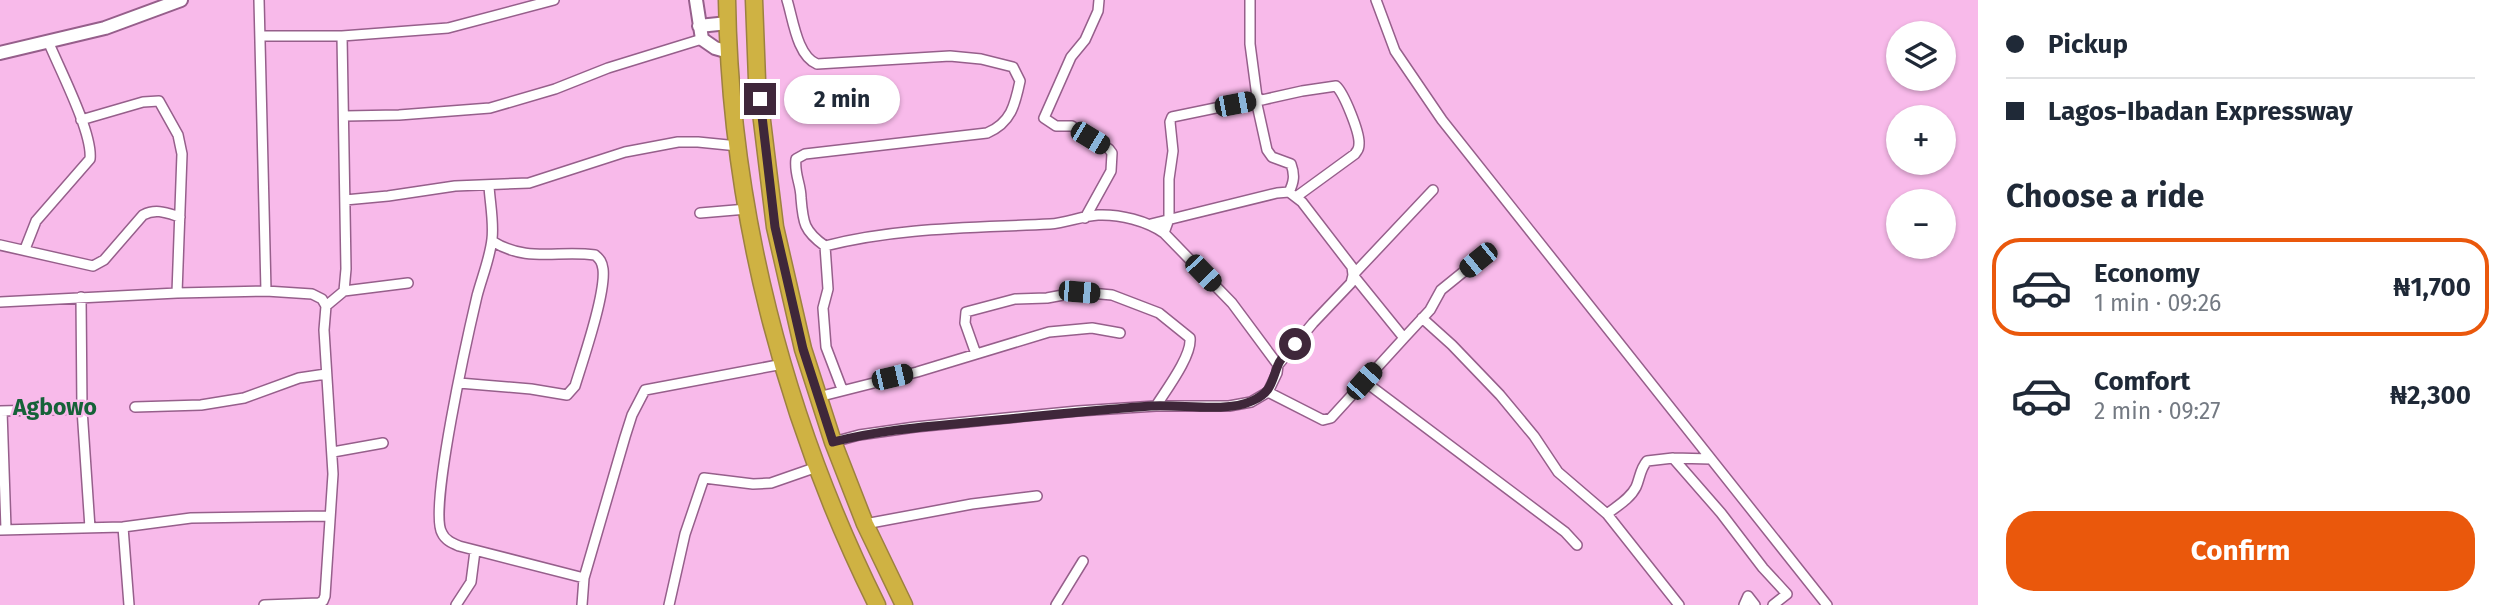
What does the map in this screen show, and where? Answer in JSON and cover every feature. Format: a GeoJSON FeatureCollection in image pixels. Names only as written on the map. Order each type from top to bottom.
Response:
{"type":"FeatureCollection","features":[{"type":"Feature","properties":{"kind":"highway"},"geometry":{"type":"LineString","coordinates":[[727,0],[738,146],[764,294],[783,364],[817,467],[851,554],[877,605]]}},
{"type":"Feature","properties":{"kind":"highway"},"geometry":{"type":"LineString","coordinates":[[754,0],[757,80],[775,227],[803,349],[833,442],[865,524],[904,605]]}},
{"type":"Feature","properties":{"kind":"street"},"geometry":{"type":"LineString","coordinates":[[0,53],[105,28],[147,6],[181,0]]}},
{"type":"Feature","properties":{"kind":"street"},"geometry":{"type":"LineString","coordinates":[[259,0],[266,291]]}},
{"type":"Feature","properties":{"kind":"street"},"geometry":{"type":"LineString","coordinates":[[260,36],[342,36],[448,28],[554,0]]}},
{"type":"Feature","properties":{"kind":"street"},"geometry":{"type":"LineString","coordinates":[[696,0],[701,32],[715,48],[729,52]]}},
{"type":"Feature","properties":{"kind":"street"},"geometry":{"type":"LineString","coordinates":[[787,0],[805,54],[817,64],[950,56],[1013,67],[1020,81],[1010,116],[1001,127],[988,133],[805,154],[796,159],[794,171],[802,198],[801,214],[804,225],[813,238],[825,246],[930,229],[1054,224],[1111,216],[1151,224],[1164,233],[1232,303],[1278,365]]}},
{"type":"Feature","properties":{"kind":"street"},"geometry":{"type":"LineString","coordinates":[[1085,218],[1111,171],[1112,153],[1072,126],[1056,126],[1044,118],[1071,57],[1085,40],[1098,11],[1099,0]]}},
{"type":"Feature","properties":{"kind":"street"},"geometry":{"type":"LineString","coordinates":[[1250,0],[1252,75],[1267,150],[1272,157],[1291,164],[1294,172],[1293,195]]}},
{"type":"Feature","properties":{"kind":"street"},"geometry":{"type":"LineString","coordinates":[[1376,0],[1395,51],[1442,120],[1827,605]]}},
{"type":"Feature","properties":{"kind":"street"},"geometry":{"type":"LineString","coordinates":[[345,116],[399,116],[490,108],[555,89],[727,23]]}},
{"type":"Feature","properties":{"kind":"street"},"geometry":{"type":"LineString","coordinates":[[342,36],[345,116],[344,291]]}},
{"type":"Feature","properties":{"kind":"street"},"geometry":{"type":"LineString","coordinates":[[25,249],[36,221],[90,159],[91,151],[48,41]]}},
{"type":"Feature","properties":{"kind":"street"},"geometry":{"type":"LineString","coordinates":[[1164,233],[1169,219],[1172,117],[1336,86],[1342,93],[1357,132],[1358,151],[1293,195]]}},
{"type":"Feature","properties":{"kind":"street"},"geometry":{"type":"LineString","coordinates":[[81,120],[143,102],[159,101],[178,135],[182,154],[177,293]]}},
{"type":"Feature","properties":{"kind":"street"},"geometry":{"type":"LineString","coordinates":[[345,200],[455,186],[529,183],[625,152],[660,145],[698,142],[738,146]]}},
{"type":"Feature","properties":{"kind":"street"},"geometry":{"type":"LineString","coordinates":[[489,186],[492,241],[459,383],[438,508],[439,525],[441,533],[448,541],[475,551],[584,578]]}},
{"type":"Feature","properties":{"kind":"street"},"geometry":{"type":"LineString","coordinates":[[1353,275],[1433,190]]}},
{"type":"Feature","properties":{"kind":"street"},"geometry":{"type":"LineString","coordinates":[[833,442],[859,435],[915,427],[1156,406],[1229,406],[1251,402],[1268,392],[1278,365],[1351,283],[1352,267],[1303,202],[1293,195],[1268,194],[1151,224]]}},
{"type":"Feature","properties":{"kind":"street"},"geometry":{"type":"LineString","coordinates":[[700,213],[747,209]]}},
{"type":"Feature","properties":{"kind":"street"},"geometry":{"type":"LineString","coordinates":[[0,245],[93,267],[104,260],[143,215],[158,211],[180,217]]}},
{"type":"Feature","properties":{"kind":"street"},"geometry":{"type":"LineString","coordinates":[[459,383],[567,395],[575,386],[597,307],[603,268],[595,255],[572,252],[545,255],[515,253],[492,241]]}},
{"type":"Feature","properties":{"kind":"street"},"geometry":{"type":"LineString","coordinates":[[825,246],[828,289],[823,308],[826,347],[842,389]]}},
{"type":"Feature","properties":{"kind":"street"},"geometry":{"type":"LineString","coordinates":[[1268,392],[1323,420],[1331,418],[1430,310],[1441,290],[1478,260]]}},
{"type":"Feature","properties":{"kind":"street"},"geometry":{"type":"LineString","coordinates":[[1353,275],[1404,338]]}},
{"type":"Feature","properties":{"kind":"street"},"geometry":{"type":"LineString","coordinates":[[326,306],[344,291],[408,282]]}},
{"type":"Feature","properties":{"kind":"street"},"geometry":{"type":"LineString","coordinates":[[0,302],[266,291],[312,294],[322,299],[326,306],[326,374],[333,452],[323,601],[264,605]]}},
{"type":"Feature","properties":{"kind":"street"},"geometry":{"type":"LineString","coordinates":[[976,354],[965,323],[966,313],[1016,299],[1047,298],[1079,292],[1112,295],[1159,313],[1190,338],[1191,346],[1156,406]]}},
{"type":"Feature","properties":{"kind":"street"},"geometry":{"type":"LineString","coordinates":[[81,297],[82,410],[90,528]]}},
{"type":"Feature","properties":{"kind":"street"},"geometry":{"type":"LineString","coordinates":[[1422,318],[1500,395],[1534,436],[1558,472],[1607,514],[1679,605]]}},
{"type":"Feature","properties":{"kind":"street"},"geometry":{"type":"LineString","coordinates":[[818,397],[917,372],[1062,330],[1093,328],[1120,332]]}},
{"type":"Feature","properties":{"kind":"street"},"geometry":{"type":"LineString","coordinates":[[582,605],[584,578],[632,415],[645,390],[783,364]]}},
{"type":"Feature","properties":{"kind":"street"},"geometry":{"type":"LineString","coordinates":[[135,407],[201,405],[244,398],[299,378],[326,374]]}},
{"type":"Feature","properties":{"kind":"street"},"geometry":{"type":"LineString","coordinates":[[1364,381],[1565,531],[1577,545]]}},
{"type":"Feature","properties":{"kind":"street"},"geometry":{"type":"LineString","coordinates":[[82,410],[1,411],[3,530],[123,527],[191,518],[329,516]]}},
{"type":"Feature","properties":{"kind":"street"},"geometry":{"type":"LineString","coordinates":[[333,452],[383,443]]}},
{"type":"Feature","properties":{"kind":"street"},"geometry":{"type":"LineString","coordinates":[[1607,514],[1629,497],[1647,461],[1673,458],[1711,459]]}},
{"type":"Feature","properties":{"kind":"street"},"geometry":{"type":"LineString","coordinates":[[1673,458],[1787,594],[1773,605]]}},
{"type":"Feature","properties":{"kind":"street"},"geometry":{"type":"LineString","coordinates":[[669,605],[685,534],[704,478],[753,484],[771,483],[817,467]]}},
{"type":"Feature","properties":{"kind":"street"},"geometry":{"type":"LineString","coordinates":[[865,524],[972,504],[1037,496]]}},
{"type":"Feature","properties":{"kind":"street"},"geometry":{"type":"LineString","coordinates":[[123,527],[129,605]]}},
{"type":"Feature","properties":{"kind":"street"},"geometry":{"type":"LineString","coordinates":[[456,605],[471,582],[475,551]]}},
{"type":"Feature","properties":{"kind":"street"},"geometry":{"type":"LineString","coordinates":[[1056,605],[1083,561]]}},
{"type":"Feature","properties":{"kind":"street"},"geometry":{"type":"LineString","coordinates":[[1744,605],[1748,596],[1755,605]]}},
{"type":"Feature","properties":{"kind":"district","name":"Agbowo"},"geometry":{"type":"Point","coordinates":[55,407]}},
{"type":"Feature","properties":{"kind":"route"},"geometry":{"type":"LineString","coordinates":[[760,99],[775,227],[803,349],[833,442],[859,435],[915,427],[1078,411],[1156,406],[1229,406],[1251,402],[1268,392],[1278,365],[1295,344]]}}]}
